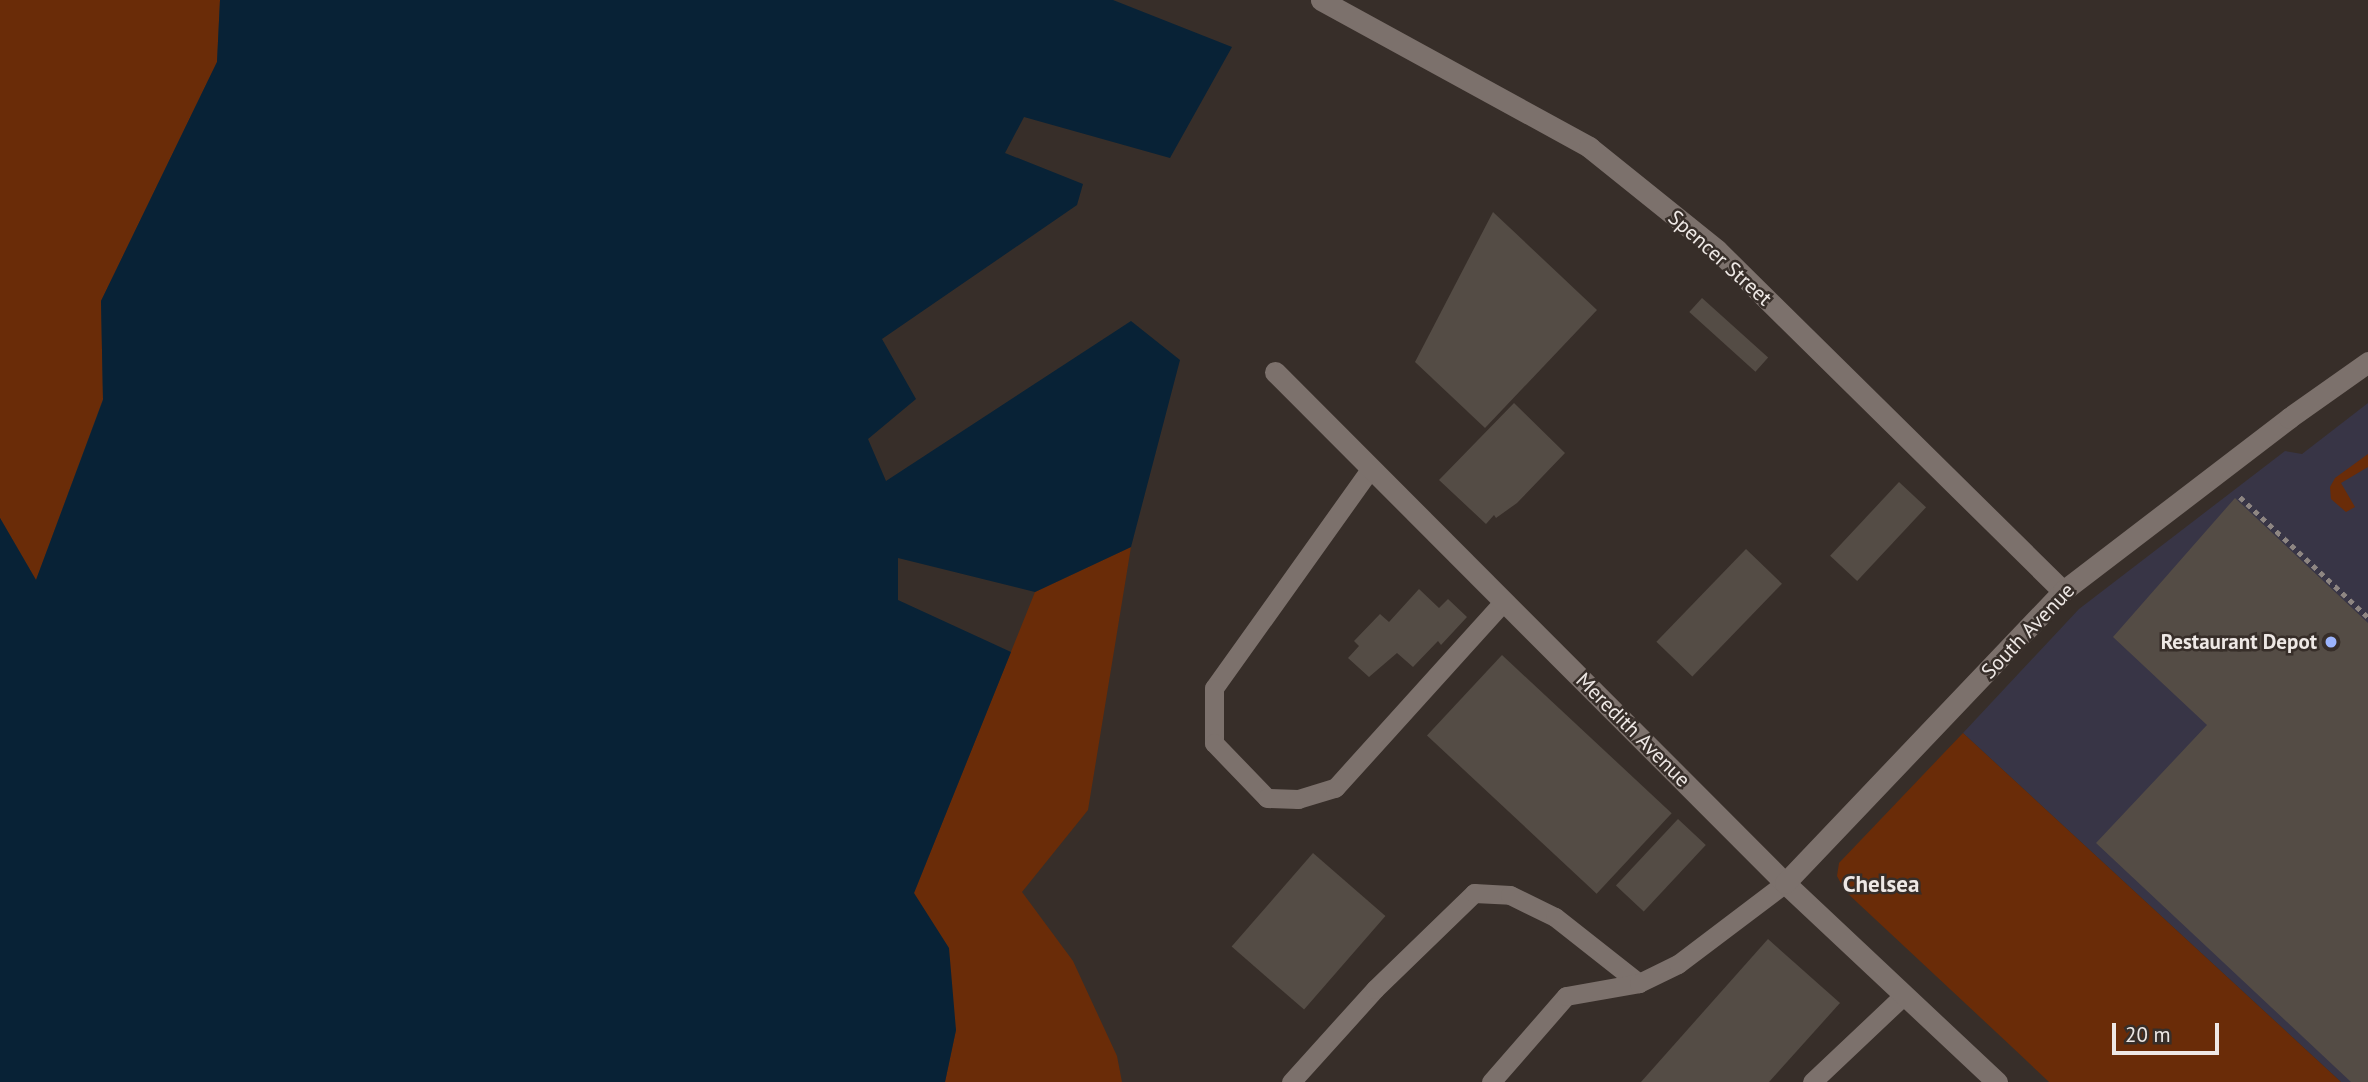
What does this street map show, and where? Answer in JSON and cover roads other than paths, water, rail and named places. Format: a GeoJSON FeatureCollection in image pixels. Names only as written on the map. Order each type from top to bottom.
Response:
{"type":"FeatureCollection","features":[{"type":"Feature","properties":{"kind":"street","name":"Spencer Street"},"geometry":{"type":"LineString","coordinates":[[1321,0],[1589,147],[1717,250],[2063,591]]}},
{"type":"Feature","properties":{"kind":"street","name":"South Avenue"},"geometry":{"type":"LineString","coordinates":[[1785,883],[2063,591],[2289,418],[2368,362]]}},
{"type":"Feature","properties":{"kind":"street","name":"Meredith Avenue"},"geometry":{"type":"LineString","coordinates":[[1275,372],[1785,883],[1997,1082]]}},
{"type":"Feature","properties":{"kind":"lane"},"geometry":{"type":"LineString","coordinates":[[1371,468],[1214,688],[1214,743],[1267,798],[1298,799],[1335,788],[1504,601]]}},
{"type":"Feature","properties":{"kind":"lane"},"geometry":{"type":"LineString","coordinates":[[1491,1082],[1566,996],[1639,983],[1678,964],[1785,883]]}},
{"type":"Feature","properties":{"kind":"lane"},"geometry":{"type":"LineString","coordinates":[[1292,1082],[1375,989],[1474,892],[1510,895],[1555,917],[1639,983]]}},
{"type":"Feature","properties":{"kind":"lane"},"geometry":{"type":"LineString","coordinates":[[1812,1082],[1904,995]]}},
{"type":"Feature","properties":{"kind":"water"},"geometry":{"type":"Polygon","coordinates":[[[220,0],[1113,0],[1232,47],[1170,158],[1024,117],[1005,153],[1083,184],[1077,205],[882,339],[916,399],[868,439],[886,481],[1131,321],[1180,360],[1131,547],[1035,592],[898,558],[898,600],[1011,652],[914,893],[949,948],[956,1030],[945,1082],[0,1082],[0,518],[36,580],[103,400],[101,301],[217,62],[220,0]]]}},
{"type":"Feature","properties":{"kind":"place","name":"Restaurant Depot"},"geometry":{"type":"Point","coordinates":[2331,642]}},
{"type":"Feature","properties":{"kind":"district","name":"Chelsea"},"geometry":{"type":"Point","coordinates":[1881,884]}}]}
